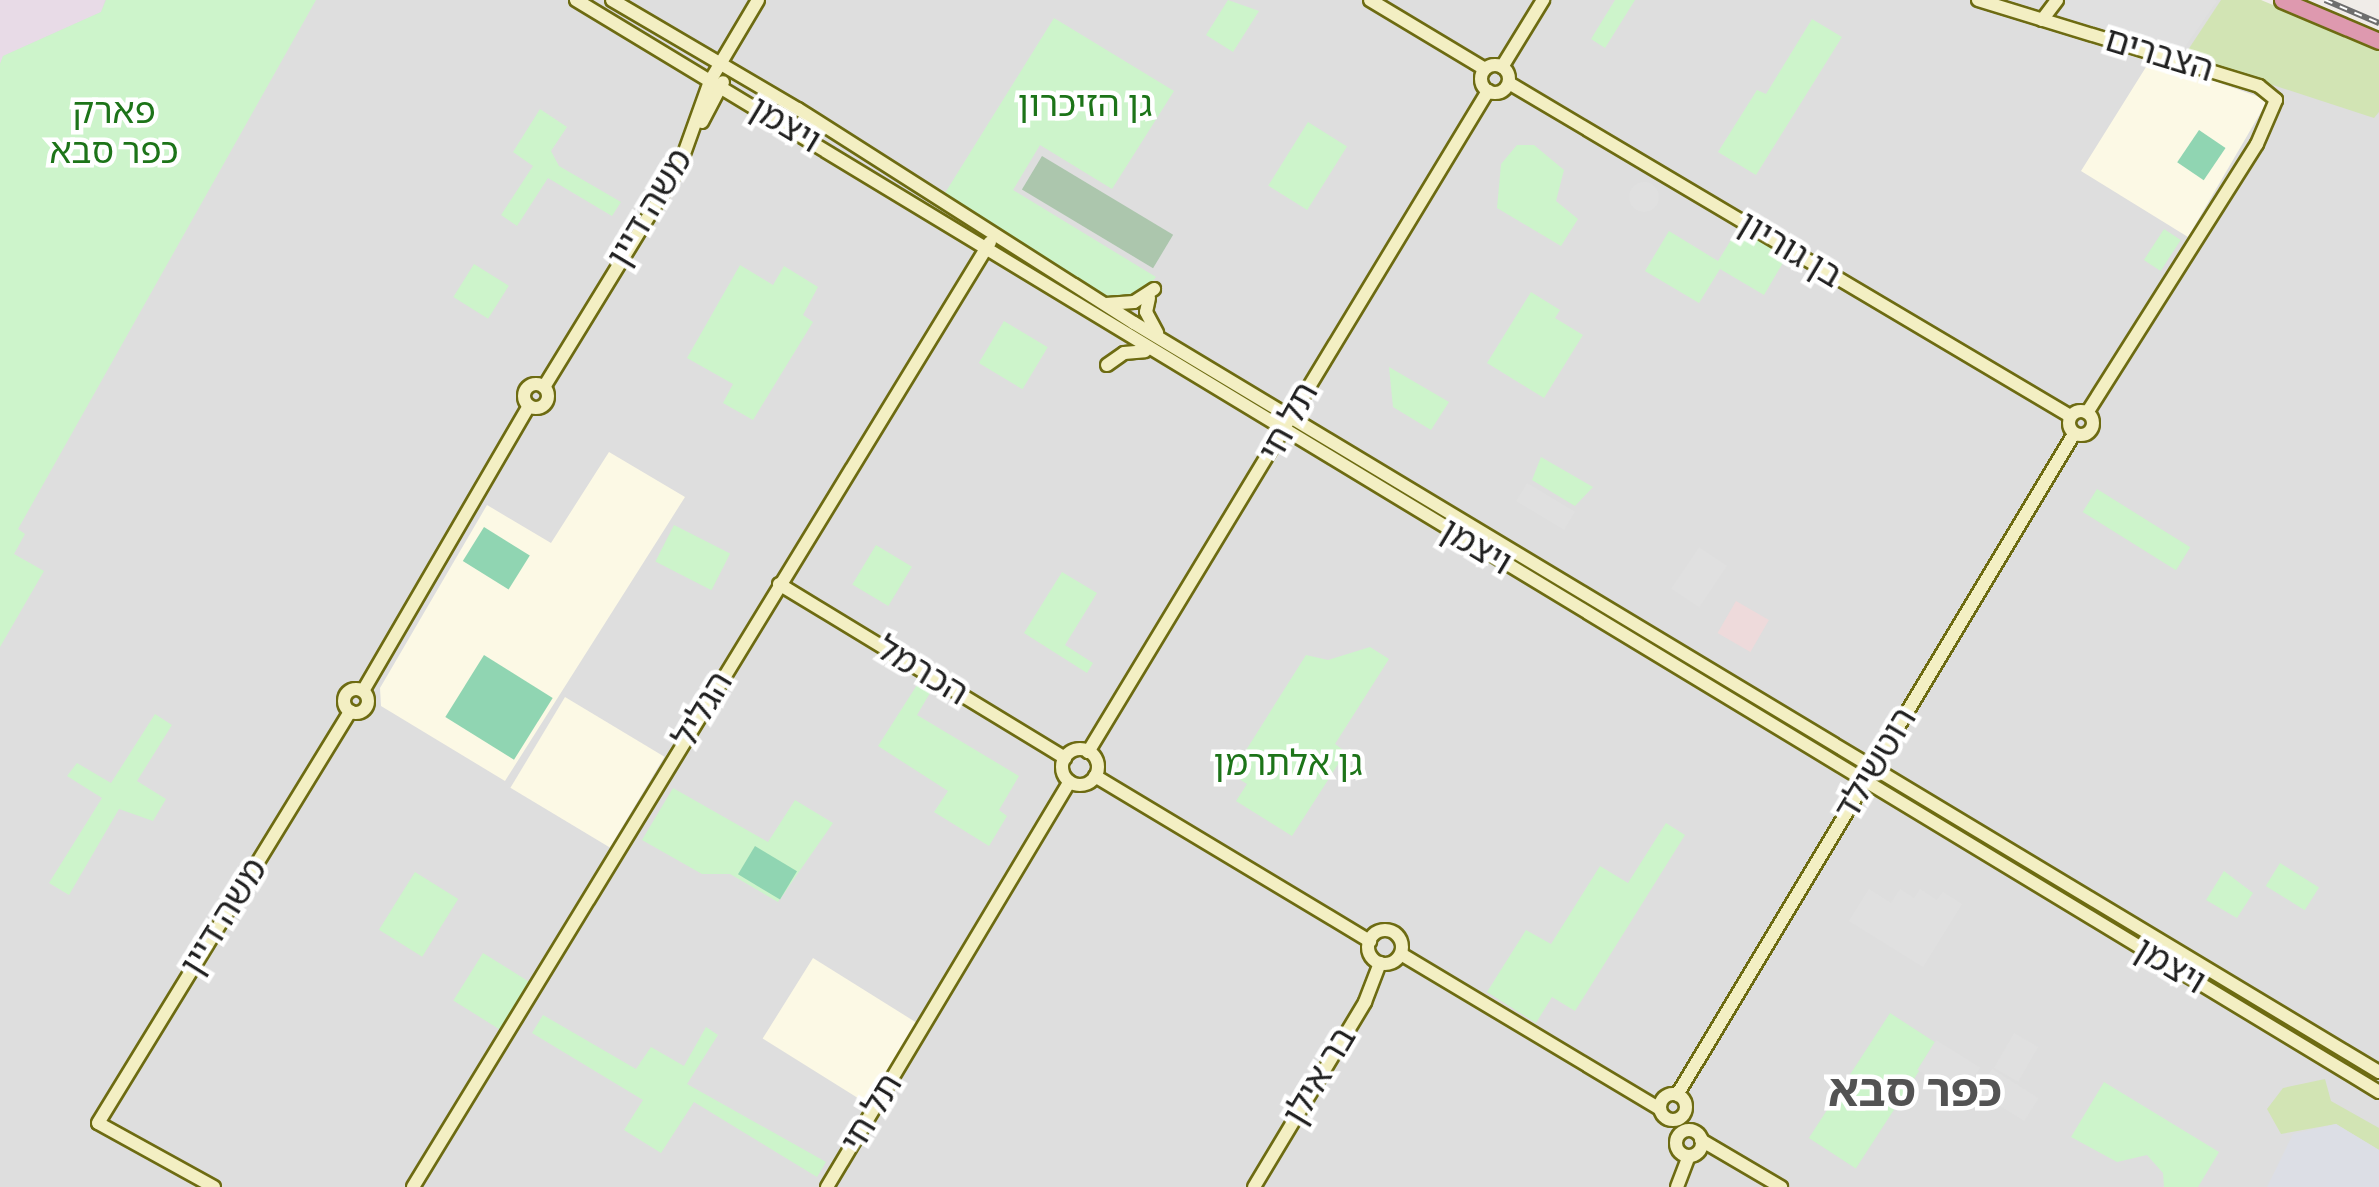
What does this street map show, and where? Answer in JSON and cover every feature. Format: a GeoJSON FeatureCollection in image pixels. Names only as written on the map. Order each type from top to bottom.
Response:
{"type":"FeatureCollection","features":[{"type":"Feature","properties":{"kind":"highway"},"geometry":{"type":"LineString","coordinates":[[2282,0],[2379,41]]}},
{"type":"Feature","properties":{"kind":"street","name":"ויצמן"},"geometry":{"type":"LineString","coordinates":[[576,0],[2379,1092]]}},
{"type":"Feature","properties":{"kind":"street","name":"ויצמן"},"geometry":{"type":"LineString","coordinates":[[612,0],[724,65],[1104,304],[2379,1072]]}},
{"type":"Feature","properties":{"kind":"street","name":"משה דיין"},"geometry":{"type":"LineString","coordinates":[[695,133],[758,0]]}},
{"type":"Feature","properties":{"kind":"street"},"geometry":{"type":"LineString","coordinates":[[1370,0],[1485,70],[1502,67],[1543,0]]}},
{"type":"Feature","properties":{"kind":"street","name":"הצברים"},"geometry":{"type":"LineString","coordinates":[[1978,0],[2274,94],[2276,104],[2257,144],[2087,413]]}},
{"type":"Feature","properties":{"kind":"street"},"geometry":{"type":"LineString","coordinates":[[2042,20],[2058,0]]}},
{"type":"Feature","properties":{"kind":"street"},"geometry":{"type":"LineString","coordinates":[[1485,70],[1482,83],[1488,91],[1502,92],[1509,84],[1502,67]]}},
{"type":"Feature","properties":{"kind":"street","name":"משה דיין"},"geometry":{"type":"LineString","coordinates":[[214,1187],[98,1123],[350,712],[347,693],[363,691],[530,406],[544,405],[544,387],[711,109],[716,84]]}},
{"type":"Feature","properties":{"kind":"street","name":"בן גוריון"},"geometry":{"type":"LineString","coordinates":[[1509,84],[2070,416]]}},
{"type":"Feature","properties":{"kind":"street","name":"תל חי"},"geometry":{"type":"LineString","coordinates":[[1088,752],[1274,448],[1291,435],[1292,417],[1306,390],[1488,91]]}},
{"type":"Feature","properties":{"kind":"street"},"geometry":{"type":"LineString","coordinates":[[711,109],[738,97]]}},
{"type":"Feature","properties":{"kind":"street","name":"הגליל"},"geometry":{"type":"LineString","coordinates":[[413,1187],[984,248],[998,237]]}},
{"type":"Feature","properties":{"kind":"street"},"geometry":{"type":"LineString","coordinates":[[1104,304],[1134,302],[1152,293],[1149,320],[1162,339]]}},
{"type":"Feature","properties":{"kind":"street"},"geometry":{"type":"LineString","coordinates":[[1108,365],[1132,350],[1152,352]]}},
{"type":"Feature","properties":{"kind":"street"},"geometry":{"type":"LineString","coordinates":[[1268,402],[1286,404],[1306,390]]}},
{"type":"Feature","properties":{"kind":"street"},"geometry":{"type":"LineString","coordinates":[[2074,434],[2070,416],[2087,413]]}},
{"type":"Feature","properties":{"kind":"street","name":"רוטשילד"},"geometry":{"type":"LineString","coordinates":[[1677,1095],[2074,434],[2092,429],[2087,413]]}},
{"type":"Feature","properties":{"kind":"street","name":"הכרמל"},"geometry":{"type":"LineString","coordinates":[[779,584],[1065,758]]}},
{"type":"Feature","properties":{"kind":"street"},"geometry":{"type":"LineString","coordinates":[[1088,752],[1096,760],[1095,776],[1086,784],[1070,782],[1062,771],[1065,758],[1088,752]]}},
{"type":"Feature","properties":{"kind":"street"},"geometry":{"type":"LineString","coordinates":[[1095,776],[1370,940]]}},
{"type":"Feature","properties":{"kind":"street","name":"תל חי"},"geometry":{"type":"LineString","coordinates":[[827,1187],[1070,782]]}},
{"type":"Feature","properties":{"kind":"street"},"geometry":{"type":"LineString","coordinates":[[1401,954],[1380,964],[1371,957],[1370,940],[1378,932],[1395,934],[1401,954],[1664,1113],[1684,1113]]}},
{"type":"Feature","properties":{"kind":"street","name":"בר אילן"},"geometry":{"type":"LineString","coordinates":[[1254,1187],[1376,982],[1380,964]]}},
{"type":"Feature","properties":{"kind":"street"},"geometry":{"type":"LineString","coordinates":[[1678,1187],[1689,1156],[1700,1151],[1677,1095],[1663,1098],[1664,1113],[1680,1152],[1689,1156]]}},
{"type":"Feature","properties":{"kind":"street"},"geometry":{"type":"LineString","coordinates":[[1677,1139],[1697,1136],[1781,1187]]}},
{"type":"Feature","properties":{"kind":"shaded area","name":"כפר סבא"},"geometry":{"type":"Polygon","coordinates":[[[0,0],[2251,0],[2379,55],[2379,1187],[0,1187],[0,0]]]}},
{"type":"Feature","properties":{"kind":"shaded area"},"geometry":{"type":"Polygon","coordinates":[[[0,0],[105,0],[101,12],[3,56],[0,64],[0,0]]]}},
{"type":"Feature","properties":{"kind":"shaded area"},"geometry":{"type":"Polygon","coordinates":[[[2067,0],[2217,1],[2180,54],[2055,14],[2067,0]]]}},
{"type":"Feature","properties":{"kind":"shaded area"},"geometry":{"type":"Polygon","coordinates":[[[2151,59],[2268,100],[2188,237],[2081,171],[2151,59]]]}},
{"type":"Feature","properties":{"kind":"shaded area"},"geometry":{"type":"Polygon","coordinates":[[[1644,182],[1654,187],[1659,197],[1654,207],[1644,212],[1634,207],[1629,197],[1634,187],[1644,182]]]}},
{"type":"Feature","properties":{"kind":"shaded area"},"geometry":{"type":"Polygon","coordinates":[[[609,452],[685,497],[505,781],[381,706],[380,688],[487,505],[551,543],[609,452]]]}},
{"type":"Feature","properties":{"kind":"shaded area"},"geometry":{"type":"Polygon","coordinates":[[[1527,483],[1575,512],[1564,530],[1516,501],[1527,483]]]}},
{"type":"Feature","properties":{"kind":"shaded area"},"geometry":{"type":"Polygon","coordinates":[[[1699,547],[1727,566],[1699,607],[1671,588],[1699,547]]]}},
{"type":"Feature","properties":{"kind":"shaded area"},"geometry":{"type":"Polygon","coordinates":[[[1736,601],[1769,620],[1750,652],[1718,633],[1736,601]]]}},
{"type":"Feature","properties":{"kind":"shaded area"},"geometry":{"type":"Polygon","coordinates":[[[565,697],[664,757],[610,848],[510,788],[565,697]]]}},
{"type":"Feature","properties":{"kind":"shaded area"},"geometry":{"type":"Polygon","coordinates":[[[1869,889],[1891,903],[1900,889],[1914,898],[1920,889],[1937,900],[1943,892],[1962,904],[1923,967],[1849,921],[1869,889]]]}},
{"type":"Feature","properties":{"kind":"shaded area"},"geometry":{"type":"Polygon","coordinates":[[[813,958],[918,1024],[868,1104],[763,1039],[813,958]]]}},
{"type":"Feature","properties":{"kind":"shaded area"},"geometry":{"type":"Polygon","coordinates":[[[2014,1033],[2038,1047],[2018,1082],[1994,1068],[2014,1033]]]}},
{"type":"Feature","properties":{"kind":"shaded area"},"geometry":{"type":"Polygon","coordinates":[[[1936,1040],[1980,1068],[1962,1097],[1917,1070],[1936,1040]]]}},
{"type":"Feature","properties":{"kind":"shaded area"},"geometry":{"type":"Polygon","coordinates":[[[1992,1069],[2039,1098],[2024,1121],[1978,1092],[1992,1069]]]}},
{"type":"Feature","properties":{"kind":"shaded area"},"geometry":{"type":"Polygon","coordinates":[[[2336,1124],[2379,1150],[2379,1187],[2267,1187],[2293,1134],[2336,1124]]]}},
{"type":"Feature","properties":{"kind":"green space","name":"פארק כפר סבא"},"geometry":{"type":"Polygon","coordinates":[[[106,0],[316,0],[18,529],[25,534],[14,554],[44,571],[0,647],[0,64],[3,56],[101,12],[106,0]]]}},
{"type":"Feature","properties":{"kind":"green space"},"geometry":{"type":"Polygon","coordinates":[[[1228,0],[1259,11],[1233,52],[1206,35],[1228,0]]]}},
{"type":"Feature","properties":{"kind":"green space"},"geometry":{"type":"Polygon","coordinates":[[[1615,0],[1635,0],[1605,48],[1591,39],[1615,0]]]}},
{"type":"Feature","properties":{"kind":"green space"},"geometry":{"type":"Polygon","coordinates":[[[2221,0],[2261,0],[2379,49],[2379,112],[2374,118],[2184,56],[2221,0]]]}},
{"type":"Feature","properties":{"kind":"green space","name":"גן הזיכרון"},"geometry":{"type":"Polygon","coordinates":[[[1054,18],[1174,91],[1112,189],[1040,145],[1013,190],[1156,277],[1142,294],[1111,300],[945,193],[1054,18]]]}},
{"type":"Feature","properties":{"kind":"green space"},"geometry":{"type":"Polygon","coordinates":[[[1812,19],[1842,37],[1756,175],[1718,152],[1757,90],[1766,94],[1812,19]]]}},
{"type":"Feature","properties":{"kind":"green space"},"geometry":{"type":"Polygon","coordinates":[[[540,109],[567,127],[551,151],[559,166],[621,202],[612,216],[548,178],[517,226],[501,215],[533,166],[513,152],[540,109]]]}},
{"type":"Feature","properties":{"kind":"green space"},"geometry":{"type":"Polygon","coordinates":[[[1308,122],[1347,146],[1307,210],[1268,186],[1308,122]]]}},
{"type":"Feature","properties":{"kind":"green space"},"geometry":{"type":"Polygon","coordinates":[[[2199,130],[2226,148],[2204,180],[2177,162],[2199,130]]]}},
{"type":"Feature","properties":{"kind":"green space"},"geometry":{"type":"Polygon","coordinates":[[[1517,145],[1534,145],[1564,170],[1556,201],[1578,219],[1561,246],[1497,208],[1501,164],[1517,145]]]}},
{"type":"Feature","properties":{"kind":"green space"},"geometry":{"type":"Polygon","coordinates":[[[1042,156],[1173,235],[1153,268],[1022,189],[1042,156]]]}},
{"type":"Feature","properties":{"kind":"green space"},"geometry":{"type":"Polygon","coordinates":[[[1739,227],[1787,256],[1764,295],[1720,269],[1699,303],[1645,271],[1669,231],[1718,261],[1739,227]]]}},
{"type":"Feature","properties":{"kind":"green space"},"geometry":{"type":"Polygon","coordinates":[[[2164,229],[2181,240],[2161,271],[2144,260],[2164,229]]]}},
{"type":"Feature","properties":{"kind":"green space"},"geometry":{"type":"Polygon","coordinates":[[[474,264],[509,286],[488,319],[453,297],[474,264]]]}},
{"type":"Feature","properties":{"kind":"green space"},"geometry":{"type":"Polygon","coordinates":[[[740,265],[773,285],[784,266],[818,287],[803,315],[813,322],[753,420],[723,403],[733,384],[687,358],[740,265]]]}},
{"type":"Feature","properties":{"kind":"green space"},"geometry":{"type":"Polygon","coordinates":[[[1531,292],[1560,310],[1555,318],[1583,335],[1544,398],[1487,363],[1531,292]]]}},
{"type":"Feature","properties":{"kind":"green space"},"geometry":{"type":"Polygon","coordinates":[[[1004,321],[1048,347],[1022,389],[979,363],[1004,321]]]}},
{"type":"Feature","properties":{"kind":"green space"},"geometry":{"type":"Polygon","coordinates":[[[1389,367],[1449,402],[1431,430],[1393,407],[1389,367]]]}},
{"type":"Feature","properties":{"kind":"green space"},"geometry":{"type":"Polygon","coordinates":[[[1541,457],[1593,487],[1575,506],[1532,480],[1541,457]]]}},
{"type":"Feature","properties":{"kind":"green space"},"geometry":{"type":"Polygon","coordinates":[[[2097,489],[2190,547],[2176,570],[2083,512],[2097,489]]]}},
{"type":"Feature","properties":{"kind":"green space"},"geometry":{"type":"Polygon","coordinates":[[[674,525],[730,554],[712,590],[655,562],[674,525]]]}},
{"type":"Feature","properties":{"kind":"green space"},"geometry":{"type":"Polygon","coordinates":[[[484,527],[530,556],[509,590],[463,561],[484,527]]]}},
{"type":"Feature","properties":{"kind":"green space"},"geometry":{"type":"Polygon","coordinates":[[[876,545],[912,567],[888,606],[852,584],[876,545]]]}},
{"type":"Feature","properties":{"kind":"green space"},"geometry":{"type":"Polygon","coordinates":[[[1062,572],[1097,593],[1065,645],[1093,663],[1087,673],[1024,633],[1062,572]]]}},
{"type":"Feature","properties":{"kind":"green space","name":"גן אלתרמן"},"geometry":{"type":"Polygon","coordinates":[[[1370,647],[1389,659],[1335,744],[1346,752],[1292,836],[1236,801],[1247,784],[1231,774],[1306,655],[1328,660],[1370,647]]]}},
{"type":"Feature","properties":{"kind":"green space"},"geometry":{"type":"Polygon","coordinates":[[[484,655],[553,698],[514,760],[445,717],[484,655]]]}},
{"type":"Feature","properties":{"kind":"green space"},"geometry":{"type":"Polygon","coordinates":[[[917,685],[930,693],[917,715],[1019,776],[999,810],[1007,816],[989,846],[934,812],[948,791],[878,746],[917,685]]]}},
{"type":"Feature","properties":{"kind":"green space"},"geometry":{"type":"Polygon","coordinates":[[[155,714],[172,725],[137,781],[166,799],[153,821],[119,809],[69,895],[49,883],[102,798],[67,776],[77,763],[111,783],[155,714]]]}},
{"type":"Feature","properties":{"kind":"green space"},"geometry":{"type":"Polygon","coordinates":[[[673,788],[768,842],[795,800],[833,823],[778,902],[730,874],[702,874],[642,840],[673,788]]]}},
{"type":"Feature","properties":{"kind":"green space"},"geometry":{"type":"Polygon","coordinates":[[[1666,823],[1685,835],[1575,1011],[1552,997],[1536,1023],[1487,992],[1526,930],[1551,944],[1600,866],[1628,883],[1666,823]]]}},
{"type":"Feature","properties":{"kind":"green space"},"geometry":{"type":"Polygon","coordinates":[[[755,846],[797,871],[780,900],[738,874],[755,846]]]}},
{"type":"Feature","properties":{"kind":"green space"},"geometry":{"type":"Polygon","coordinates":[[[2280,863],[2319,887],[2305,910],[2266,886],[2280,863]]]}},
{"type":"Feature","properties":{"kind":"green space"},"geometry":{"type":"Polygon","coordinates":[[[2224,871],[2253,893],[2237,918],[2206,900],[2224,871]]]}},
{"type":"Feature","properties":{"kind":"green space"},"geometry":{"type":"Polygon","coordinates":[[[415,872],[458,899],[422,957],[379,930],[415,872]]]}},
{"type":"Feature","properties":{"kind":"green space"},"geometry":{"type":"Polygon","coordinates":[[[483,953],[532,984],[503,1031],[453,1000],[483,953]]]}},
{"type":"Feature","properties":{"kind":"green space"},"geometry":{"type":"Polygon","coordinates":[[[1890,1013],[1937,1043],[1856,1168],[1809,1138],[1890,1013]]]}},
{"type":"Feature","properties":{"kind":"green space"},"geometry":{"type":"Polygon","coordinates":[[[543,1015],[636,1069],[651,1047],[684,1066],[706,1027],[718,1035],[687,1084],[826,1162],[817,1177],[694,1102],[661,1153],[624,1130],[643,1100],[532,1033],[543,1015]]]}},
{"type":"Feature","properties":{"kind":"green space"},"geometry":{"type":"Polygon","coordinates":[[[2325,1079],[2331,1101],[2379,1128],[2379,1150],[2336,1124],[2281,1134],[2267,1109],[2283,1088],[2325,1079]]]}},
{"type":"Feature","properties":{"kind":"green space"},"geometry":{"type":"Polygon","coordinates":[[[2104,1082],[2219,1152],[2198,1187],[2164,1187],[2163,1173],[2147,1155],[2117,1162],[2071,1137],[2104,1082]]]}},
{"type":"Feature","properties":{"kind":"railway"},"geometry":{"type":"LineString","coordinates":[[2325,0],[2379,23]]}},
{"type":"Feature","properties":{"kind":"district","name":"כפר סבא"},"geometry":{"type":"Point","coordinates":[1915,1091]}}]}
